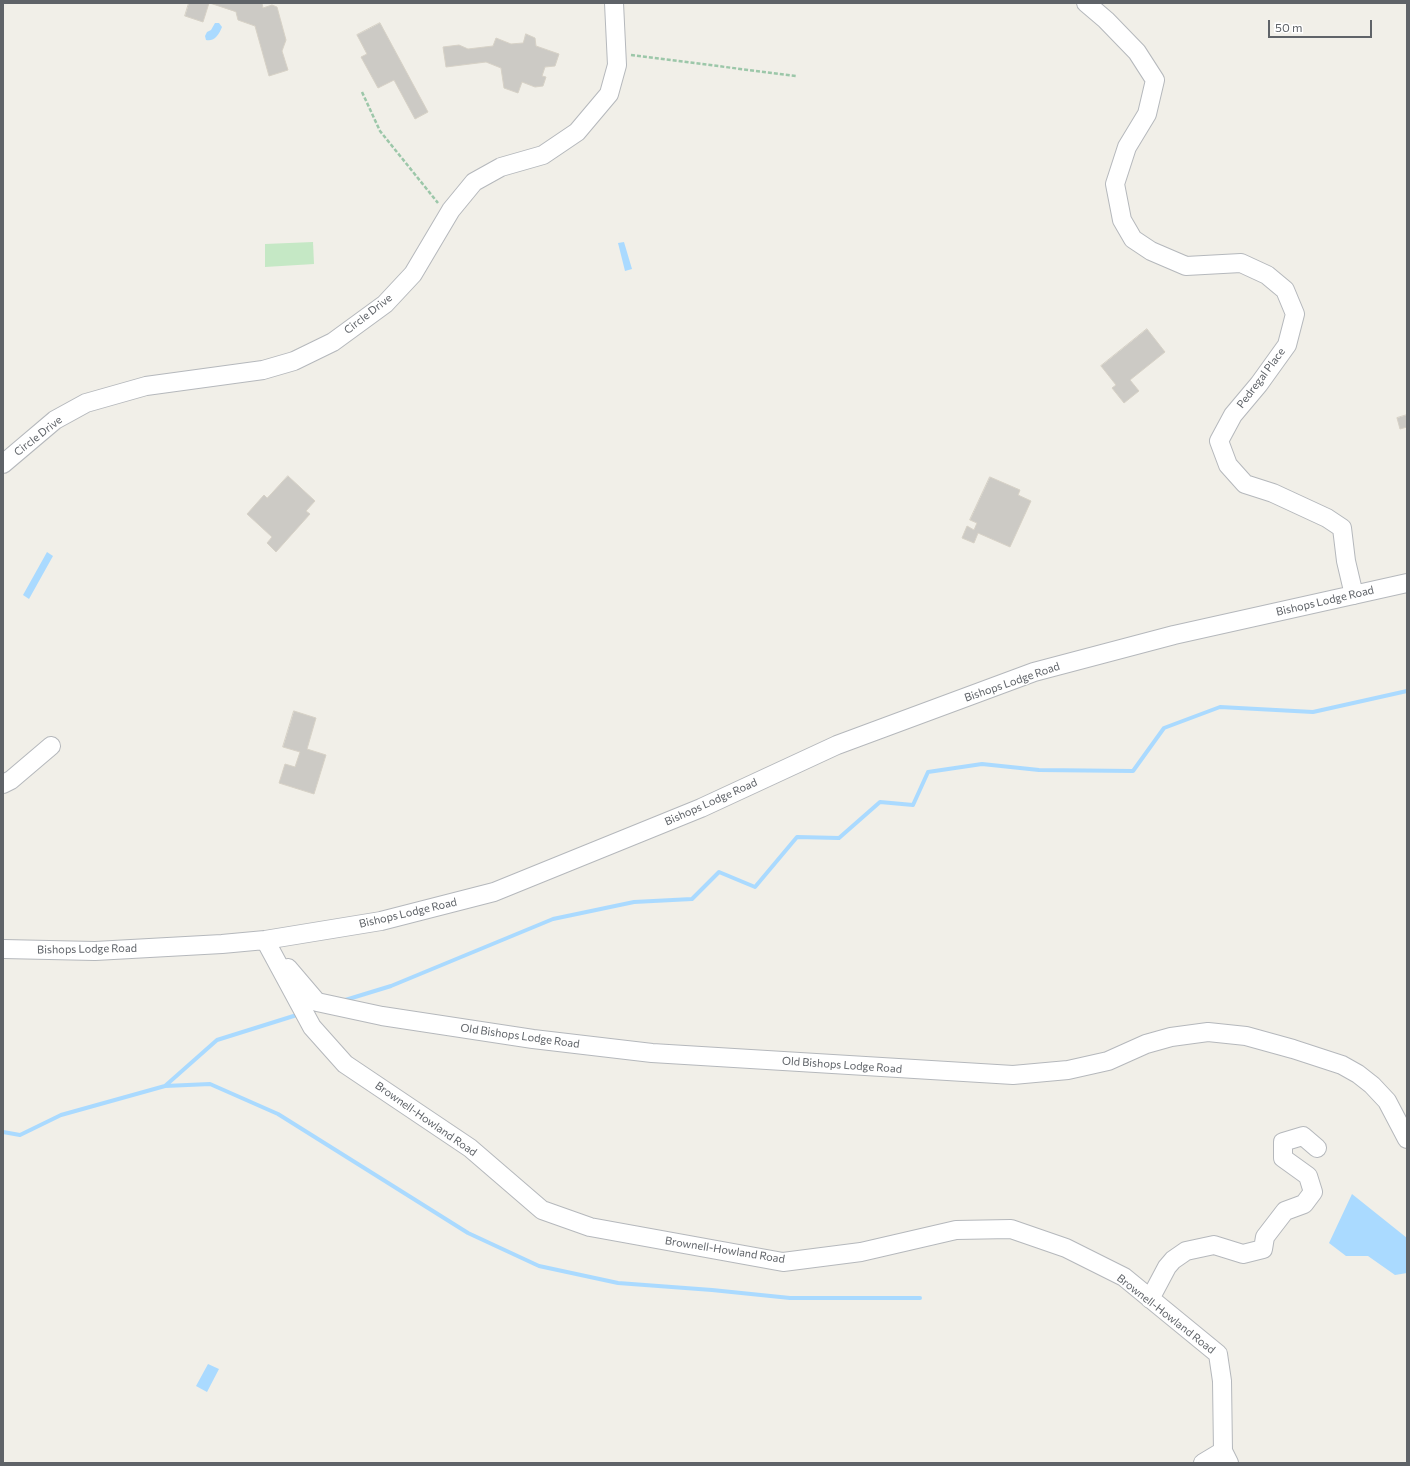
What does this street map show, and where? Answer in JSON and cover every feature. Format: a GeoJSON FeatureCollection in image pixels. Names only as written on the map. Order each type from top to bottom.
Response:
{"type":"FeatureCollection","features":[{"type":"Feature","properties":{"kind":"street","name":"Circle Drive"},"geometry":{"type":"LineString","coordinates":[[3,464],[55,420],[86,403],[146,386],[263,370],[294,361],[333,342],[385,304],[413,274],[451,210],[474,182],[501,167],[543,155],[577,132],[609,94],[617,65],[614,3]]}},
{"type":"Feature","properties":{"kind":"street","name":"Pedregal Place"},"geometry":{"type":"LineString","coordinates":[[1086,3],[1106,20],[1137,52],[1155,80],[1147,114],[1127,147],[1115,184],[1122,220],[1133,239],[1151,251],[1186,266],[1241,263],[1268,275],[1285,290],[1295,314],[1287,345],[1233,415],[1219,441],[1228,465],[1244,484],[1273,494],[1327,518],[1342,528],[1346,561],[1354,594]]}},
{"type":"Feature","properties":{"kind":"street","name":"Bishops Lodge Road"},"geometry":{"type":"LineString","coordinates":[[3,949],[95,951],[222,944],[265,940],[381,921],[494,892],[701,808],[837,744],[1034,672],[1174,635],[1407,582]]}},
{"type":"Feature","properties":{"kind":"street"},"geometry":{"type":"LineString","coordinates":[[3,784],[11,780],[51,746]]}},
{"type":"Feature","properties":{"kind":"street","name":"Old Bishops Lodge Road"},"geometry":{"type":"LineString","coordinates":[[265,940],[317,1002],[382,1016],[525,1038],[652,1053],[1013,1075],[1068,1070],[1108,1061],[1146,1044],[1171,1037],[1208,1032],[1246,1036],[1342,1065],[1358,1074],[1372,1085],[1387,1101],[1407,1138]]}},
{"type":"Feature","properties":{"kind":"street","name":"Brownell-Howland Road"},"geometry":{"type":"LineString","coordinates":[[265,940],[312,1027],[345,1064],[470,1148],[542,1210],[590,1226],[784,1262],[861,1252],[956,1230],[1011,1229],[1066,1248],[1124,1277],[1218,1354],[1222,1381],[1226,1457],[1203,1463]]}},
{"type":"Feature","properties":{"kind":"street"},"geometry":{"type":"LineString","coordinates":[[1150,1299],[1173,1260],[1186,1251],[1214,1245],[1243,1254],[1262,1249],[1265,1237],[1285,1211],[1304,1204],[1313,1192],[1308,1176],[1283,1158],[1283,1142],[1303,1136],[1317,1148]]}},
{"type":"Feature","properties":{"kind":"path"},"geometry":{"type":"LineString","coordinates":[[616,52],[633,56],[796,76]]}},
{"type":"Feature","properties":{"kind":"path"},"geometry":{"type":"LineString","coordinates":[[362,92],[380,131],[448,216]]}},
{"type":"Feature","properties":{"kind":"green space"},"geometry":{"type":"Polygon","coordinates":[[[313,242],[314,264],[265,267],[265,244],[313,242]]]}},
{"type":"Feature","properties":{"kind":"water"},"geometry":{"type":"Polygon","coordinates":[[[215,23],[219,23],[222,27],[219,33],[214,39],[206,40],[205,36],[207,32],[211,30],[215,23]]]}},
{"type":"Feature","properties":{"kind":"water"},"geometry":{"type":"Polygon","coordinates":[[[624,242],[632,269],[625,271],[618,243],[624,242]]]}},
{"type":"Feature","properties":{"kind":"water"},"geometry":{"type":"Polygon","coordinates":[[[47,552],[53,556],[29,599],[23,595],[47,552]]]}},
{"type":"Feature","properties":{"kind":"water"},"geometry":{"type":"Polygon","coordinates":[[[1352,1194],[1407,1238],[1407,1273],[1395,1275],[1368,1256],[1346,1256],[1329,1243],[1352,1194]]]}},
{"type":"Feature","properties":{"kind":"water"},"geometry":{"type":"Polygon","coordinates":[[[208,1364],[219,1369],[207,1392],[196,1386],[208,1364]]]}},
{"type":"Feature","properties":{"kind":"building"},"geometry":{"type":"Polygon","coordinates":[[[189,3],[209,3],[203,22],[185,16],[189,3]]]}},
{"type":"Feature","properties":{"kind":"building"},"geometry":{"type":"Polygon","coordinates":[[[210,3],[262,3],[263,8],[272,5],[277,7],[286,40],[282,51],[288,70],[269,76],[255,26],[238,20],[236,12],[210,3]]]}},
{"type":"Feature","properties":{"kind":"building"},"geometry":{"type":"Polygon","coordinates":[[[380,23],[428,112],[415,119],[394,80],[378,88],[361,57],[367,54],[357,35],[380,23]]]}},
{"type":"Feature","properties":{"kind":"building"},"geometry":{"type":"Polygon","coordinates":[[[526,34],[535,38],[536,46],[559,54],[555,66],[545,67],[542,76],[546,77],[543,86],[535,87],[522,82],[518,93],[504,88],[501,68],[486,62],[446,67],[443,47],[459,45],[468,49],[493,46],[496,38],[511,44],[523,43],[526,34]]]}},
{"type":"Feature","properties":{"kind":"building"},"geometry":{"type":"Polygon","coordinates":[[[1147,329],[1165,352],[1130,380],[1139,391],[1124,403],[1112,388],[1116,385],[1101,366],[1147,329]]]}},
{"type":"Feature","properties":{"kind":"building"},"geometry":{"type":"Polygon","coordinates":[[[1407,415],[1407,427],[1400,429],[1397,418],[1407,415]]]}},
{"type":"Feature","properties":{"kind":"building"},"geometry":{"type":"Polygon","coordinates":[[[288,476],[315,501],[306,511],[310,514],[276,552],[267,543],[272,537],[247,514],[264,495],[267,498],[288,476]]]}},
{"type":"Feature","properties":{"kind":"building"},"geometry":{"type":"Polygon","coordinates":[[[990,477],[1020,490],[1018,495],[1031,501],[1010,547],[978,533],[974,543],[962,538],[967,526],[974,530],[977,523],[970,520],[990,477]]]}},
{"type":"Feature","properties":{"kind":"building"},"geometry":{"type":"Polygon","coordinates":[[[294,711],[316,718],[307,749],[326,755],[314,794],[279,783],[285,764],[295,767],[300,752],[283,747],[294,711]]]}},
{"type":"Feature","properties":{"kind":"waterway"},"geometry":{"type":"LineString","coordinates":[[342,1001],[391,986],[553,919],[634,902],[692,899],[719,872],[755,887],[797,837],[839,838],[880,802],[913,805],[928,772],[982,764],[1039,770],[1133,771],[1164,728],[1220,707],[1313,712],[1407,691]]}},
{"type":"Feature","properties":{"kind":"waterway"},"geometry":{"type":"LineString","coordinates":[[3,1132],[20,1135],[61,1115],[165,1086],[217,1040],[300,1014]]}},
{"type":"Feature","properties":{"kind":"waterway"},"geometry":{"type":"LineString","coordinates":[[165,1086],[210,1084],[278,1114],[468,1233],[539,1266],[618,1283],[790,1298],[920,1298]]}}]}
